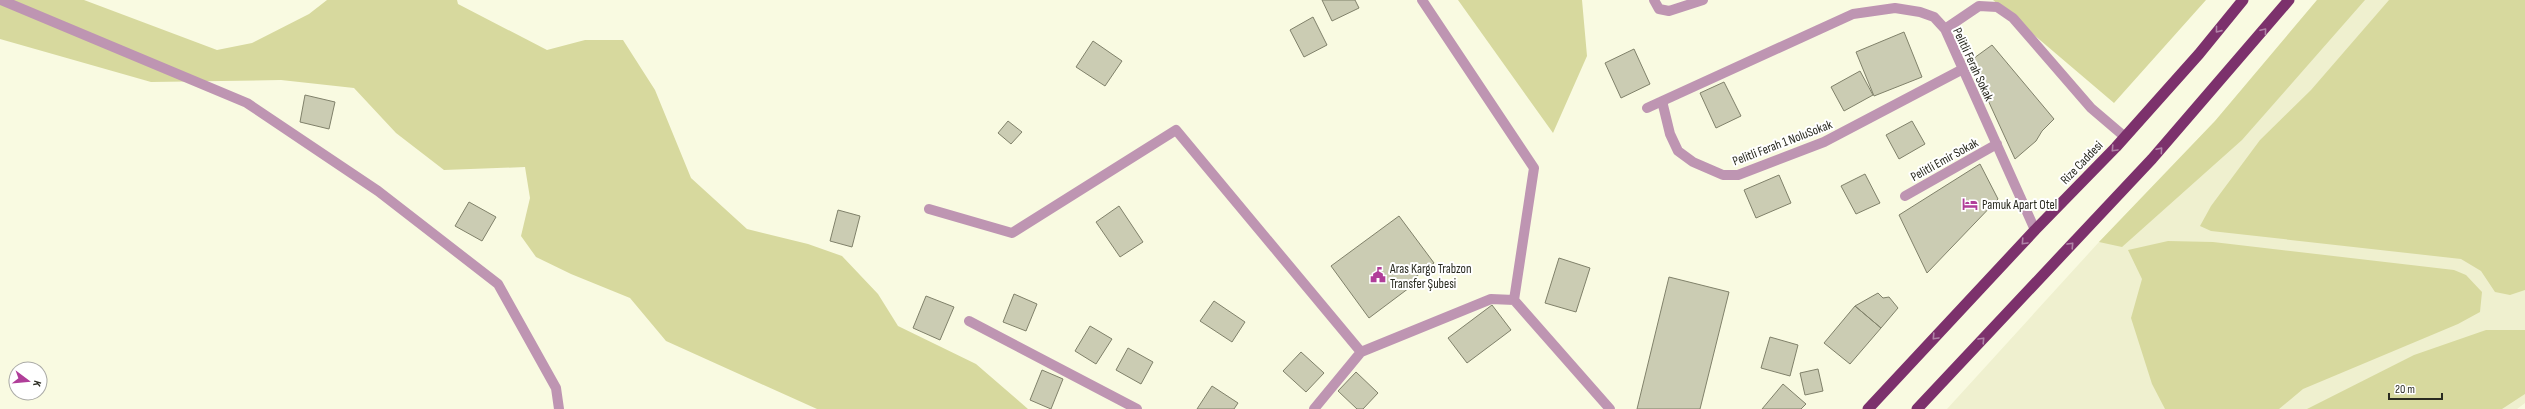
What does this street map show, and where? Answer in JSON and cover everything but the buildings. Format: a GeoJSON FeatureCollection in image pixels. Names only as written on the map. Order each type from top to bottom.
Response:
{"type":"FeatureCollection","features":[{"type":"Feature","properties":{"kind":"highway","name":"Rize Caddesi"},"geometry":{"type":"LineString","coordinates":[[1868,409],[2035,230],[2125,137],[2199,54],[2243,0]]}},
{"type":"Feature","properties":{"kind":"highway"},"geometry":{"type":"LineString","coordinates":[[1917,409],[2152,160],[2289,0]]}},
{"type":"Feature","properties":{"kind":"street"},"geometry":{"type":"LineString","coordinates":[[1,0],[246,103],[378,191],[498,284],[556,388],[559,409]]}},
{"type":"Feature","properties":{"kind":"street"},"geometry":{"type":"LineString","coordinates":[[1422,0],[1534,168],[1514,300]]}},
{"type":"Feature","properties":{"kind":"street"},"geometry":{"type":"LineString","coordinates":[[1654,0],[1659,9],[1669,11],[1703,0]]}},
{"type":"Feature","properties":{"kind":"street"},"geometry":{"type":"LineString","coordinates":[[1945,29],[1979,6],[1997,7],[2013,18],[2091,108],[2125,137]]}},
{"type":"Feature","properties":{"kind":"street","name":"Pelitli Ferah Sokak"},"geometry":{"type":"LineString","coordinates":[[1647,108],[1853,14],[1895,8],[1920,12],[1934,17],[1945,29],[2035,230]]}},
{"type":"Feature","properties":{"kind":"street","name":"Pelitli Ferah 1 NoluSokak"},"geometry":{"type":"LineString","coordinates":[[1662,101],[1670,134],[1678,151],[1693,162],[1722,175],[1738,175],[1824,142],[1963,69]]}},
{"type":"Feature","properties":{"kind":"street"},"geometry":{"type":"LineString","coordinates":[[929,209],[1012,233],[1176,130],[1361,352]]}},
{"type":"Feature","properties":{"kind":"street","name":"Pelitli Emir Sokak"},"geometry":{"type":"LineString","coordinates":[[1905,196],[1997,144]]}},
{"type":"Feature","properties":{"kind":"street"},"geometry":{"type":"LineString","coordinates":[[1314,409],[1361,352],[1491,299],[1514,300],[1610,409]]}},
{"type":"Feature","properties":{"kind":"street"},"geometry":{"type":"LineString","coordinates":[[969,321],[1137,409]]}},
{"type":"Feature","properties":{"kind":"shaded area"},"geometry":{"type":"Polygon","coordinates":[[[2317,0],[2525,0],[2525,403],[2517,409],[1947,409],[2099,242],[2215,121],[2317,0]]]}},
{"type":"Feature","properties":{"kind":"green space"},"geometry":{"type":"Polygon","coordinates":[[[0,0],[84,0],[217,50],[252,43],[309,14],[327,0],[457,0],[458,4],[547,50],[585,40],[623,40],[655,90],[691,178],[747,229],[808,244],[842,256],[878,294],[898,326],[976,364],[1028,409],[817,409],[666,341],[630,298],[571,274],[536,257],[521,236],[530,198],[525,167],[444,170],[396,133],[354,88],[281,80],[151,82],[0,39],[0,0]]]}},
{"type":"Feature","properties":{"kind":"green space"},"geometry":{"type":"Polygon","coordinates":[[[1458,0],[1582,0],[1587,56],[1553,133],[1458,0]]]}},
{"type":"Feature","properties":{"kind":"green space"},"geometry":{"type":"Polygon","coordinates":[[[1993,0],[2206,0],[2114,103],[1993,0]]]}},
{"type":"Feature","properties":{"kind":"green space"},"geometry":{"type":"Polygon","coordinates":[[[2317,0],[2365,0],[2242,140],[2122,247],[2099,242],[2215,121],[2317,0]]]}},
{"type":"Feature","properties":{"kind":"green space"},"geometry":{"type":"Polygon","coordinates":[[[2389,0],[2525,0],[2525,290],[2510,295],[2495,292],[2481,271],[2461,259],[2211,231],[2200,226],[2211,206],[2260,140],[2311,90],[2389,0]]]}},
{"type":"Feature","properties":{"kind":"green space"},"geometry":{"type":"Polygon","coordinates":[[[2168,241],[2213,242],[2454,270],[2466,275],[2482,292],[2480,312],[2458,324],[2303,389],[2279,409],[2165,409],[2152,384],[2131,318],[2142,279],[2128,250],[2168,241]]]}},
{"type":"Feature","properties":{"kind":"green space"},"geometry":{"type":"Polygon","coordinates":[[[2486,330],[2525,330],[2525,394],[2502,409],[2307,409],[2414,355],[2486,330]]]}},
{"type":"Feature","properties":{"kind":"place","name":"Pamuk Apart Otel"},"geometry":{"type":"Point","coordinates":[1970,204]}},
{"type":"Feature","properties":{"kind":"place","name":"Aras Kargo Trabzon Transfer Şubesi"},"geometry":{"type":"Point","coordinates":[1378,275]}}]}
